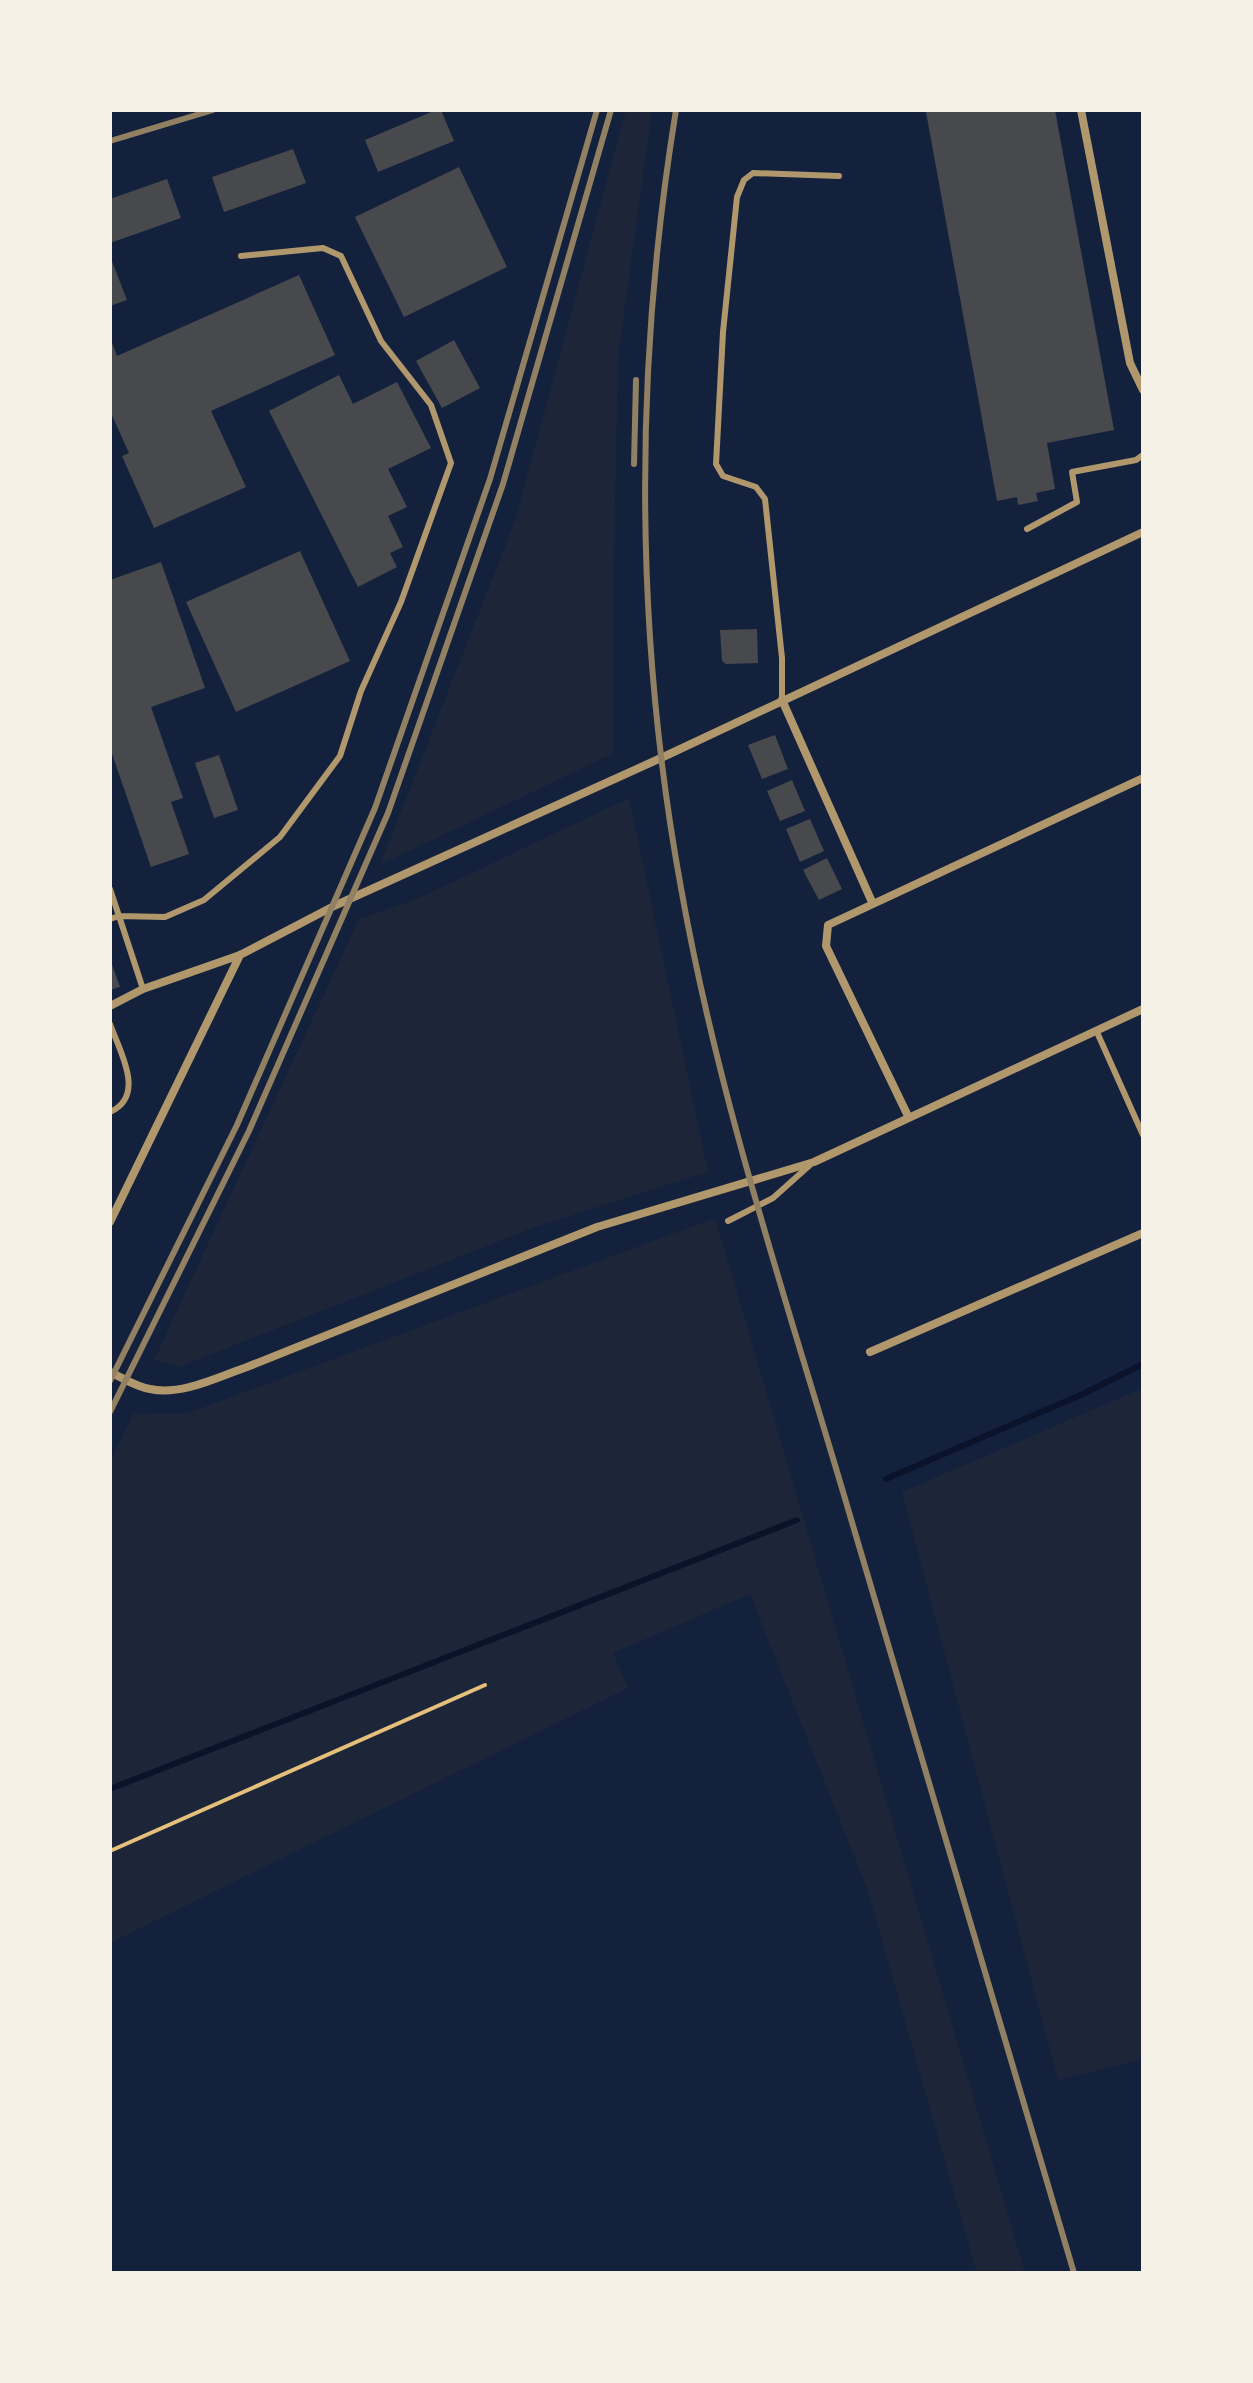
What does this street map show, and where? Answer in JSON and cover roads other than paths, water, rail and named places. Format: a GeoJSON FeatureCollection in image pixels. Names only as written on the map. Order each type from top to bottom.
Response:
{"type":"FeatureCollection","features":[{"type":"Feature","properties":{"kind":"street"},"geometry":{"type":"LineString","coordinates":[[1081,110],[1130,363],[1143,390]]}},
{"type":"Feature","properties":{"kind":"street"},"geometry":{"type":"LineString","coordinates":[[110,1006],[143,989],[240,955],[334,906],[1143,532]]}},
{"type":"Feature","properties":{"kind":"street"},"geometry":{"type":"LineString","coordinates":[[782,700],[872,902]]}},
{"type":"Feature","properties":{"kind":"street"},"geometry":{"type":"LineString","coordinates":[[908,1116],[824,938],[828,925],[1143,778]]}},
{"type":"Feature","properties":{"kind":"street"},"geometry":{"type":"LineString","coordinates":[[110,1222],[240,955]]}},
{"type":"Feature","properties":{"kind":"street"},"geometry":{"type":"LineString","coordinates":[[110,1372],[147,1389],[162,1391],[196,1385],[597,1227],[814,1162],[1143,1009]]}},
{"type":"Feature","properties":{"kind":"street"},"geometry":{"type":"LineString","coordinates":[[870,1352],[1143,1233]]}},
{"type":"Feature","properties":{"kind":"lane"},"geometry":{"type":"LineString","coordinates":[[782,700],[782,658],[765,499],[756,487],[723,476],[716,464],[723,332],[737,197],[744,180],[753,173],[839,176]]}},
{"type":"Feature","properties":{"kind":"lane"},"geometry":{"type":"LineString","coordinates":[[110,919],[119,916],[165,917],[204,900],[280,837],[340,756],[361,691],[401,602],[451,463],[431,405],[381,341],[341,256],[323,248],[241,256]]}},
{"type":"Feature","properties":{"kind":"lane"},"geometry":{"type":"LineString","coordinates":[[1027,529],[1077,502],[1072,472],[1136,460],[1143,455]]}},
{"type":"Feature","properties":{"kind":"lane"},"geometry":{"type":"LineString","coordinates":[[110,889],[143,989]]}},
{"type":"Feature","properties":{"kind":"lane"},"geometry":{"type":"LineString","coordinates":[[110,1024],[129,1087],[126,1099],[110,1112]]}},
{"type":"Feature","properties":{"kind":"lane"},"geometry":{"type":"LineString","coordinates":[[1096,1030],[1142,1131]]}},
{"type":"Feature","properties":{"kind":"lane"},"geometry":{"type":"LineString","coordinates":[[110,1058],[120,1053]]}},
{"type":"Feature","properties":{"kind":"lane"},"geometry":{"type":"LineString","coordinates":[[728,1221],[773,1198],[814,1162]]}},
{"type":"Feature","properties":{"kind":"waterway"},"geometry":{"type":"LineString","coordinates":[[886,1479],[1085,1393],[1143,1364]]}},
{"type":"Feature","properties":{"kind":"waterway"},"geometry":{"type":"LineString","coordinates":[[110,1789],[797,1520]]}},
{"type":"Feature","properties":{"kind":"railway"},"geometry":{"type":"LineString","coordinates":[[110,141],[213,110]]}},
{"type":"Feature","properties":{"kind":"railway"},"geometry":{"type":"LineString","coordinates":[[110,1381],[237,1125],[375,808],[490,479],[597,110]]}},
{"type":"Feature","properties":{"kind":"railway"},"geometry":{"type":"LineString","coordinates":[[110,1412],[249,1131],[388,813],[503,484],[611,110]]}},
{"type":"Feature","properties":{"kind":"railway"},"geometry":{"type":"LineString","coordinates":[[676,110],[652,304],[645,499],[654,694],[681,888],[714,1044],[755,1197],[1074,2273]]}},
{"type":"Feature","properties":{"kind":"railway"},"geometry":{"type":"LineString","coordinates":[[634,464],[636,380]]}}]}
